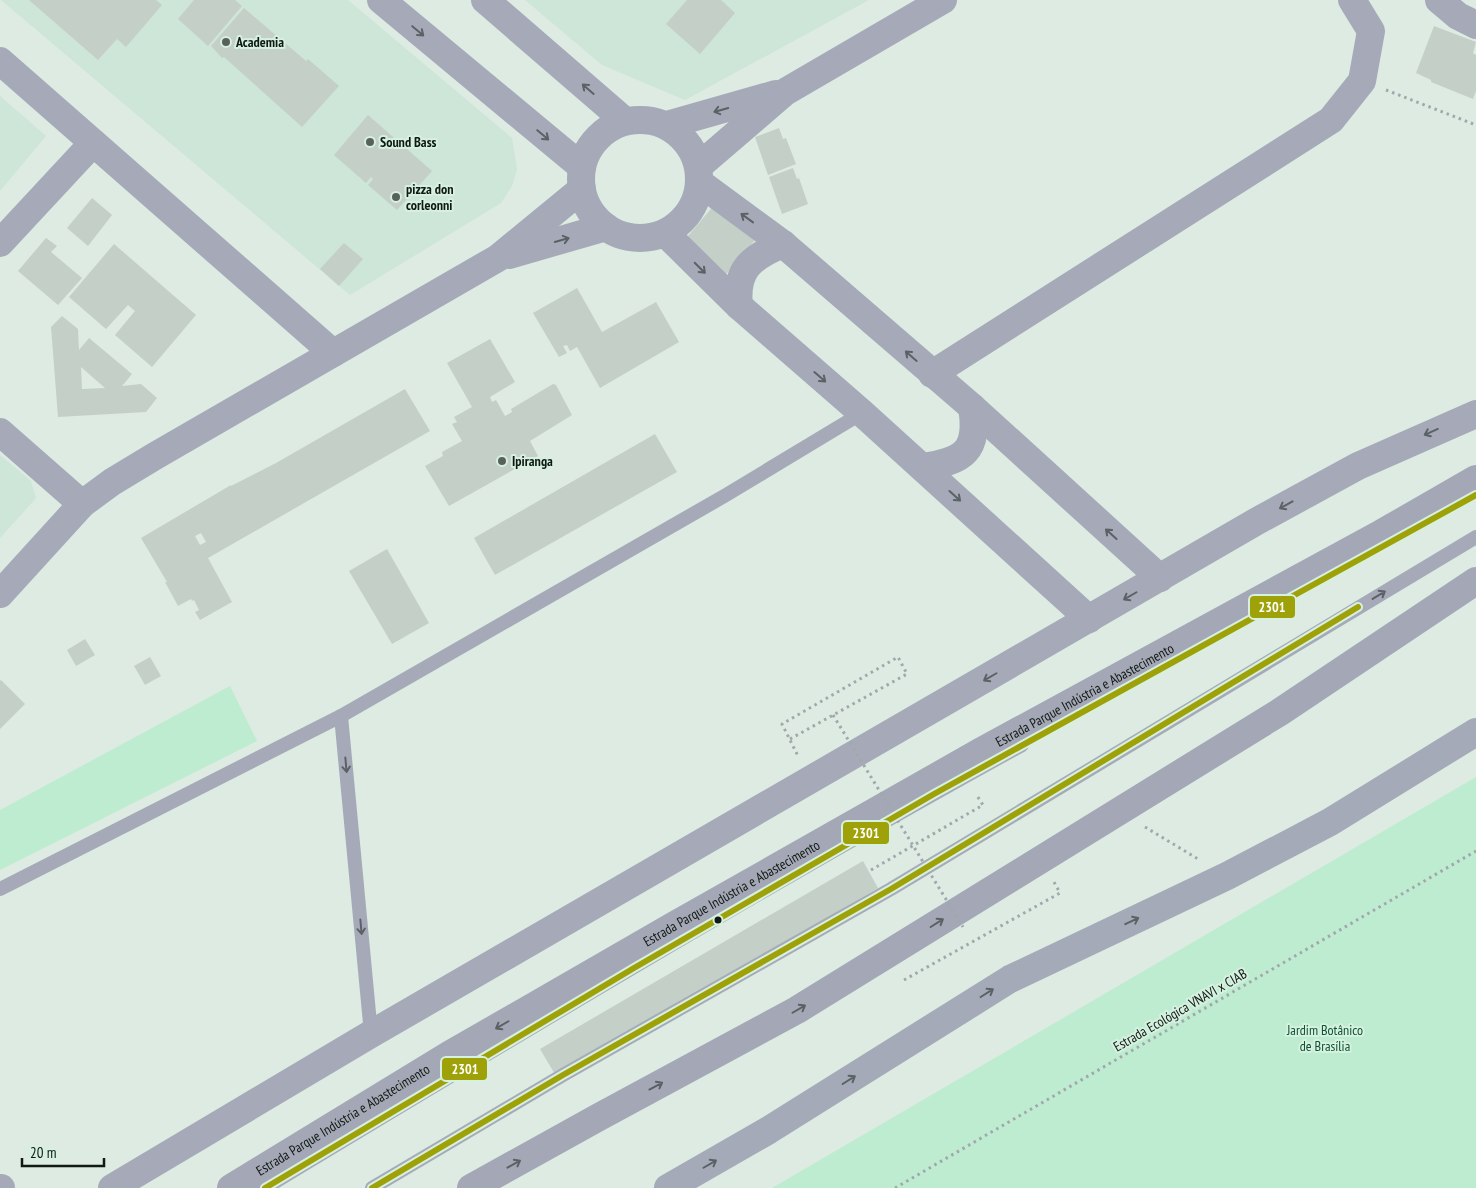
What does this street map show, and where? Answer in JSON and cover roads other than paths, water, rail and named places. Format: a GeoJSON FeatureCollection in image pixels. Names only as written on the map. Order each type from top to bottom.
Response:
{"type":"FeatureCollection","features":[{"type":"Feature","properties":{"kind":"highway","name":"Estrada Parque Indústria e Abastecimento"},"geometry":{"type":"LineString","coordinates":[[231,1188],[449,1055],[717,901],[980,752],[1382,533],[1476,479]]}},
{"type":"Feature","properties":{"kind":"highway"},"geometry":{"type":"LineString","coordinates":[[471,1188],[797,1010],[1280,712],[1476,581]]}},
{"type":"Feature","properties":{"kind":"main road"},"geometry":{"type":"LineString","coordinates":[[668,1188],[769,1130],[1010,979],[1227,876],[1330,822],[1476,732]]}},
{"type":"Feature","properties":{"kind":"street"},"geometry":{"type":"LineString","coordinates":[[381,0],[582,178]]}},
{"type":"Feature","properties":{"kind":"street"},"geometry":{"type":"LineString","coordinates":[[485,0],[625,121]]}},
{"type":"Feature","properties":{"kind":"street"},"geometry":{"type":"LineString","coordinates":[[941,0],[785,92],[699,175],[690,213],[665,233],[635,238],[606,227],[590,210],[582,178],[590,147],[605,131],[625,121],[646,119],[667,125],[687,142],[699,175],[783,244],[972,407],[1160,578]]}},
{"type":"Feature","properties":{"kind":"street"},"geometry":{"type":"LineString","coordinates":[[932,374],[1331,120],[1362,81],[1371,31],[1352,0]]}},
{"type":"Feature","properties":{"kind":"street"},"geometry":{"type":"LineString","coordinates":[[1440,0],[1458,16],[1476,25]]}},
{"type":"Feature","properties":{"kind":"street"},"geometry":{"type":"LineString","coordinates":[[0,61],[333,353]]}},
{"type":"Feature","properties":{"kind":"street"},"geometry":{"type":"LineString","coordinates":[[667,125],[785,92]]}},
{"type":"Feature","properties":{"kind":"street"},"geometry":{"type":"LineString","coordinates":[[0,243],[93,143]]}},
{"type":"Feature","properties":{"kind":"street"},"geometry":{"type":"LineString","coordinates":[[0,594],[82,504],[112,482],[498,258],[582,178]]}},
{"type":"Feature","properties":{"kind":"street"},"geometry":{"type":"LineString","coordinates":[[498,258],[606,227]]}},
{"type":"Feature","properties":{"kind":"street"},"geometry":{"type":"LineString","coordinates":[[665,233],[739,306],[923,467],[1090,619]]}},
{"type":"Feature","properties":{"kind":"street"},"geometry":{"type":"LineString","coordinates":[[739,306],[738,292],[740,280],[747,267],[756,257],[783,244]]}},
{"type":"Feature","properties":{"kind":"street"},"geometry":{"type":"LineString","coordinates":[[923,467],[951,461],[962,455],[970,446],[974,437],[975,424],[972,407]]}},
{"type":"Feature","properties":{"kind":"street"},"geometry":{"type":"LineString","coordinates":[[112,1188],[372,1034],[1259,520],[1358,466],[1476,414]]}},
{"type":"Feature","properties":{"kind":"street"},"geometry":{"type":"LineString","coordinates":[[0,432],[82,504]]}},
{"type":"Feature","properties":{"kind":"lane"},"geometry":{"type":"LineString","coordinates":[[0,889],[341,716],[650,539],[862,413]]}},
{"type":"Feature","properties":{"kind":"lane"},"geometry":{"type":"LineString","coordinates":[[265,1188],[524,1032],[857,838],[1007,753],[1476,495]]}},
{"type":"Feature","properties":{"kind":"lane"},"geometry":{"type":"LineString","coordinates":[[372,1188],[891,888],[1476,536]]}},
{"type":"Feature","properties":{"kind":"lane"},"geometry":{"type":"LineString","coordinates":[[341,716],[372,1034]]}},
{"type":"Feature","properties":{"kind":"place","name":"Academia"},"geometry":{"type":"Point","coordinates":[226,42]}},
{"type":"Feature","properties":{"kind":"place","name":"Sound Bass"},"geometry":{"type":"Point","coordinates":[370,142]}},
{"type":"Feature","properties":{"kind":"place","name":"pizza don corleonni"},"geometry":{"type":"Point","coordinates":[396,197]}},
{"type":"Feature","properties":{"kind":"place","name":"Ipiranga"},"geometry":{"type":"Point","coordinates":[502,461]}},
{"type":"Feature","properties":{"kind":"park label","name":"Jardim Botânico de Brasília"},"geometry":{"type":"Point","coordinates":[1325,1038]}}]}
